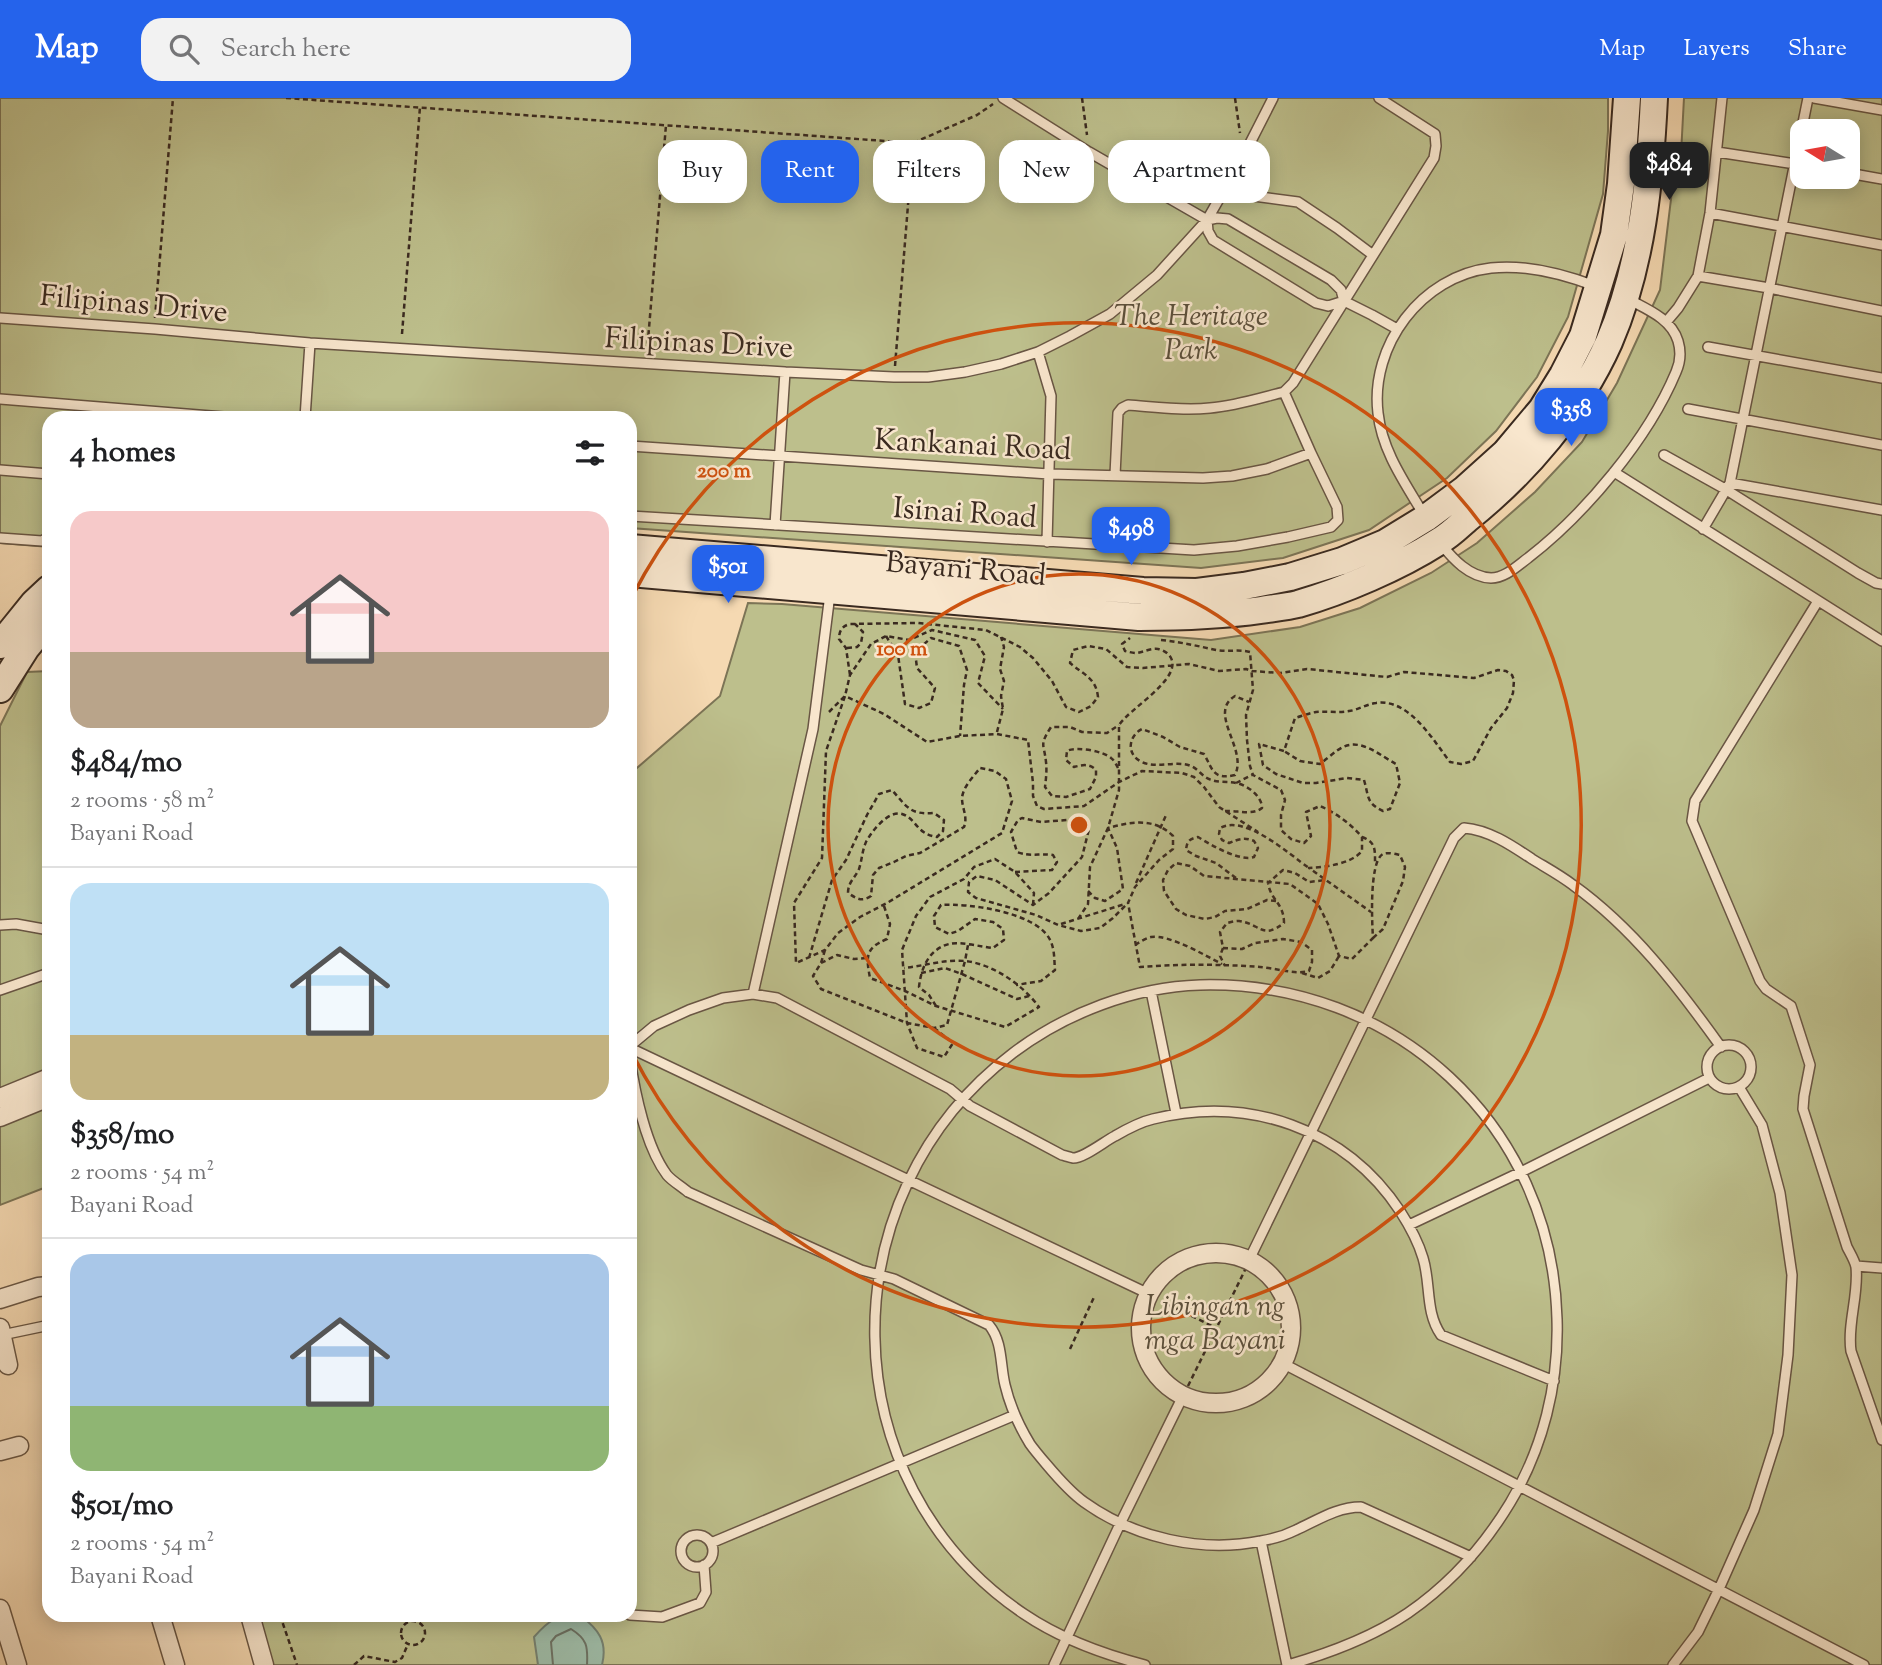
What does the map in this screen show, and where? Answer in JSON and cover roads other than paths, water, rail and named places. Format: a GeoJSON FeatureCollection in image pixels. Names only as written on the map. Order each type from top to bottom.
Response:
{"type":"FeatureCollection","features":[{"type":"Feature","properties":{"kind":"main road","name":"Bayani Road"},"geometry":{"type":"LineString","coordinates":[[637,549],[1143,591],[1196,592],[1290,577],[1342,561],[1385,543],[1426,518],[1465,489],[1505,453],[1542,409],[1563,375],[1583,336],[1614,235],[1621,184],[1627,98]]}},
{"type":"Feature","properties":{"kind":"main road","name":"Bayani Road"},"geometry":{"type":"LineString","coordinates":[[637,574],[1139,617],[1194,617],[1295,605],[1348,587],[1439,541],[1484,506],[1525,466],[1563,420],[1588,383],[1609,342],[1625,298],[1639,242],[1648,184],[1654,98]]}},
{"type":"Feature","properties":{"kind":"main road"},"geometry":{"type":"LineString","coordinates":[[0,645],[42,596]]}},
{"type":"Feature","properties":{"kind":"main road"},"geometry":{"type":"LineString","coordinates":[[0,690],[26,648],[42,629]]}},
{"type":"Feature","properties":{"kind":"street"},"geometry":{"type":"LineString","coordinates":[[1597,287],[1625,298]]}},
{"type":"Feature","properties":{"kind":"street"},"geometry":{"type":"LineString","coordinates":[[1426,518],[1439,541]]}},
{"type":"Feature","properties":{"kind":"street"},"geometry":{"type":"LineString","coordinates":[[0,1098],[42,1081]]}},
{"type":"Feature","properties":{"kind":"street"},"geometry":{"type":"LineString","coordinates":[[0,1118],[42,1100]]}},
{"type":"Feature","properties":{"kind":"street"},"geometry":{"type":"LineString","coordinates":[[1221,1252],[1250,1260],[1273,1278],[1287,1304],[1291,1334],[1288,1349],[1282,1363],[1264,1385],[1252,1394],[1225,1403],[1196,1401],[1170,1388],[1151,1366],[1141,1338],[1143,1308],[1156,1282],[1178,1262],[1192,1256],[1221,1252]]}},
{"type":"Feature","properties":{"kind":"street"},"geometry":{"type":"LineString","coordinates":[[0,1299],[42,1287]]}},
{"type":"Feature","properties":{"kind":"street"},"geometry":{"type":"LineString","coordinates":[[1,1332],[8,1365]]}},
{"type":"Feature","properties":{"kind":"street"},"geometry":{"type":"LineString","coordinates":[[0,1451],[19,1446]]}},
{"type":"Feature","properties":{"kind":"street"},"geometry":{"type":"LineString","coordinates":[[0,1609],[17,1665]]}},
{"type":"Feature","properties":{"kind":"street"},"geometry":{"type":"LineString","coordinates":[[162,1622],[175,1665]]}},
{"type":"Feature","properties":{"kind":"street"},"geometry":{"type":"LineString","coordinates":[[252,1622],[264,1665]]}},
{"type":"Feature","properties":{"kind":"lane"},"geometry":{"type":"LineString","coordinates":[[1003,98],[1089,152],[1207,220],[1228,219],[1331,279],[1341,290],[1344,301]]}},
{"type":"Feature","properties":{"kind":"lane","name":"Filipinas Drive"},"geometry":{"type":"LineString","coordinates":[[1252,140],[1273,98]]}},
{"type":"Feature","properties":{"kind":"lane"},"geometry":{"type":"LineString","coordinates":[[1115,475],[1118,413],[1122,408],[1128,405],[1210,408],[1284,392],[1293,383],[1434,158],[1435,134],[1379,98]]}},
{"type":"Feature","properties":{"kind":"lane"},"geometry":{"type":"LineString","coordinates":[[1667,321],[1698,276],[1710,213],[1722,98]]}},
{"type":"Feature","properties":{"kind":"lane"},"geometry":{"type":"LineString","coordinates":[[1805,119],[1808,98]]}},
{"type":"Feature","properties":{"kind":"lane"},"geometry":{"type":"LineString","coordinates":[[1814,98],[1882,110]]}},
{"type":"Feature","properties":{"kind":"lane"},"geometry":{"type":"LineString","coordinates":[[1717,152],[1790,164]]}},
{"type":"Feature","properties":{"kind":"lane"},"geometry":{"type":"LineString","coordinates":[[1860,175],[1882,179]]}},
{"type":"Feature","properties":{"kind":"lane"},"geometry":{"type":"LineString","coordinates":[[1703,529],[1728,486],[1769,288],[1793,189]]}},
{"type":"Feature","properties":{"kind":"lane"},"geometry":{"type":"LineString","coordinates":[[1270,198],[1298,202],[1338,228],[1373,256]]}},
{"type":"Feature","properties":{"kind":"lane","name":"Filipinas Drive"},"geometry":{"type":"LineString","coordinates":[[0,318],[401,349],[785,372],[928,377],[1001,365],[1038,352],[1110,314],[1157,275],[1207,220],[1217,203]]}},
{"type":"Feature","properties":{"kind":"lane"},"geometry":{"type":"LineString","coordinates":[[1710,213],[1882,245]]}},
{"type":"Feature","properties":{"kind":"lane"},"geometry":{"type":"LineString","coordinates":[[1207,220],[1208,231],[1213,240],[1316,303],[1328,306],[1344,301],[1397,329]]}},
{"type":"Feature","properties":{"kind":"lane"},"geometry":{"type":"LineString","coordinates":[[1426,518],[1395,467],[1383,440],[1378,414],[1377,384],[1383,357],[1408,313],[1433,290],[1462,276],[1490,268],[1543,271],[1597,287]]}},
{"type":"Feature","properties":{"kind":"lane"},"geometry":{"type":"LineString","coordinates":[[1698,276],[1882,311]]}},
{"type":"Feature","properties":{"kind":"lane"},"geometry":{"type":"LineString","coordinates":[[1439,541],[1456,562],[1477,576],[1494,578],[1508,573],[1537,551],[1583,508],[1614,472],[1653,415],[1677,370],[1681,355],[1678,339],[1667,321],[1625,298]]}},
{"type":"Feature","properties":{"kind":"lane"},"geometry":{"type":"LineString","coordinates":[[305,411],[310,343]]}},
{"type":"Feature","properties":{"kind":"lane"},"geometry":{"type":"LineString","coordinates":[[1708,346],[1882,378]]}},
{"type":"Feature","properties":{"kind":"lane"},"geometry":{"type":"LineString","coordinates":[[1038,352],[1051,396],[1047,542]]}},
{"type":"Feature","properties":{"kind":"lane"},"geometry":{"type":"LineString","coordinates":[[775,525],[785,372]]}},
{"type":"Feature","properties":{"kind":"lane","name":"Isinai Road"},"geometry":{"type":"LineString","coordinates":[[637,516],[1194,550],[1237,546],[1331,527],[1338,520],[1337,507],[1284,392]]}},
{"type":"Feature","properties":{"kind":"lane"},"geometry":{"type":"LineString","coordinates":[[0,399],[140,411]]}},
{"type":"Feature","properties":{"kind":"lane"},"geometry":{"type":"LineString","coordinates":[[1688,409],[1882,445]]}},
{"type":"Feature","properties":{"kind":"lane","name":"Kankanai Road"},"geometry":{"type":"LineString","coordinates":[[637,447],[1049,474],[1203,478],[1267,469],[1311,453]]}},
{"type":"Feature","properties":{"kind":"lane"},"geometry":{"type":"LineString","coordinates":[[1664,455],[1728,486],[1858,573],[1882,584]]}},
{"type":"Feature","properties":{"kind":"lane"},"geometry":{"type":"LineString","coordinates":[[0,470],[42,473]]}},
{"type":"Feature","properties":{"kind":"lane"},"geometry":{"type":"LineString","coordinates":[[1614,472],[1882,641]]}},
{"type":"Feature","properties":{"kind":"lane"},"geometry":{"type":"LineString","coordinates":[[1728,486],[1882,510]]}},
{"type":"Feature","properties":{"kind":"lane"},"geometry":{"type":"LineString","coordinates":[[0,538],[42,541]]}},
{"type":"Feature","properties":{"kind":"lane"},"geometry":{"type":"LineString","coordinates":[[753,994],[813,729],[830,590]]}},
{"type":"Feature","properties":{"kind":"lane"},"geometry":{"type":"LineString","coordinates":[[1818,601],[1695,801],[1692,821],[1760,981],[1766,989],[1791,1006],[1810,1065],[1803,1109],[1847,1247],[1856,1266],[1849,1337],[1851,1351],[1882,1440]]}},
{"type":"Feature","properties":{"kind":"lane"},"geometry":{"type":"LineString","coordinates":[[1250,1260],[1454,838],[1464,828],[1478,829],[1512,846],[1573,885],[1612,918],[1648,952],[1721,1046]]}},
{"type":"Feature","properties":{"kind":"lane"},"geometry":{"type":"LineString","coordinates":[[0,925],[16,924],[42,929]]}},
{"type":"Feature","properties":{"kind":"lane"},"geometry":{"type":"LineString","coordinates":[[0,990],[42,975]]}},
{"type":"Feature","properties":{"kind":"lane"},"geometry":{"type":"LineString","coordinates":[[1145,1665],[1109,1656],[1067,1639],[1024,1614],[986,1584],[951,1548],[923,1508],[901,1464],[885,1418],[876,1371],[874,1322],[878,1274],[890,1226],[908,1180],[932,1138],[962,1099],[993,1068],[1029,1041],[1058,1024],[1108,1002],[1151,991],[1195,985],[1250,986],[1282,991],[1325,1002],[1366,1018],[1404,1041],[1440,1067],[1471,1099],[1499,1134],[1521,1172],[1538,1211],[1550,1253],[1557,1295],[1558,1338],[1554,1381],[1535,1452],[1520,1486],[1498,1523],[1471,1557],[1441,1588],[1406,1615],[1368,1636],[1339,1649],[1287,1665],[1261,1541]]}},
{"type":"Feature","properties":{"kind":"lane"},"geometry":{"type":"LineString","coordinates":[[1151,991],[1176,1113]]}},
{"type":"Feature","properties":{"kind":"lane"},"geometry":{"type":"LineString","coordinates":[[637,1041],[654,1026],[723,998],[753,994],[777,998],[950,1089],[970,1106],[1072,1158],[1083,1155],[1143,1121],[1176,1113],[1248,1113],[1281,1120],[1311,1132],[1343,1151],[1391,1197],[1409,1225],[1424,1259],[1434,1324],[1441,1335],[1554,1381]]}},
{"type":"Feature","properties":{"kind":"lane"},"geometry":{"type":"LineString","coordinates":[[1721,1046],[1737,1046],[1745,1051],[1750,1059],[1752,1067],[1748,1079],[1739,1087],[1727,1090],[1717,1086],[1709,1078],[1707,1067],[1711,1055],[1721,1046]]}},
{"type":"Feature","properties":{"kind":"lane"},"geometry":{"type":"LineString","coordinates":[[637,1050],[1149,1294]]}},
{"type":"Feature","properties":{"kind":"lane"},"geometry":{"type":"LineString","coordinates":[[1409,1225],[1709,1078]]}},
{"type":"Feature","properties":{"kind":"lane"},"geometry":{"type":"LineString","coordinates":[[1673,1665],[1698,1632],[1754,1510],[1778,1434],[1788,1355],[1792,1275],[1780,1193],[1762,1125],[1739,1087]]}},
{"type":"Feature","properties":{"kind":"lane"},"geometry":{"type":"LineString","coordinates":[[637,1094],[654,1151],[667,1176],[688,1192],[861,1270],[894,1279],[989,1325],[997,1339],[1004,1383],[1014,1415],[1031,1446],[1083,1502],[1120,1524],[1154,1536],[1186,1543],[1225,1545],[1261,1541],[1293,1532],[1341,1509],[1361,1507],[1471,1557]]}},
{"type":"Feature","properties":{"kind":"lane"},"geometry":{"type":"LineString","coordinates":[[1856,1266],[1882,1268]]}},
{"type":"Feature","properties":{"kind":"lane"},"geometry":{"type":"LineString","coordinates":[[1,1332],[42,1326]]}},
{"type":"Feature","properties":{"kind":"lane"},"geometry":{"type":"LineString","coordinates":[[1282,1363],[1864,1665]]}},
{"type":"Feature","properties":{"kind":"lane"},"geometry":{"type":"LineString","coordinates":[[1054,1665],[1183,1395]]}},
{"type":"Feature","properties":{"kind":"lane"},"geometry":{"type":"LineString","coordinates":[[711,1543],[1014,1415]]}},
{"type":"Feature","properties":{"kind":"lane"},"geometry":{"type":"LineString","coordinates":[[699,1535],[711,1543],[713,1553],[704,1565],[689,1564],[682,1556],[682,1546],[688,1537],[699,1535]]}},
{"type":"Feature","properties":{"kind":"lane"},"geometry":{"type":"LineString","coordinates":[[637,1615],[662,1617],[700,1603],[706,1592],[704,1565]]}},
{"type":"Feature","properties":{"kind":"water"},"geometry":{"type":"Polygon","coordinates":[[[551,1622],[588,1622],[602,1642],[602,1665],[538,1665],[534,1637],[551,1622]]]}},
{"type":"Feature","properties":{"kind":"park label","name":"The Heritage Park"},"geometry":{"type":"Point","coordinates":[1191,332]}},
{"type":"Feature","properties":{"kind":"park label","name":"Libingan ng mga Bayani"},"geometry":{"type":"Point","coordinates":[1215,1322]}}]}
